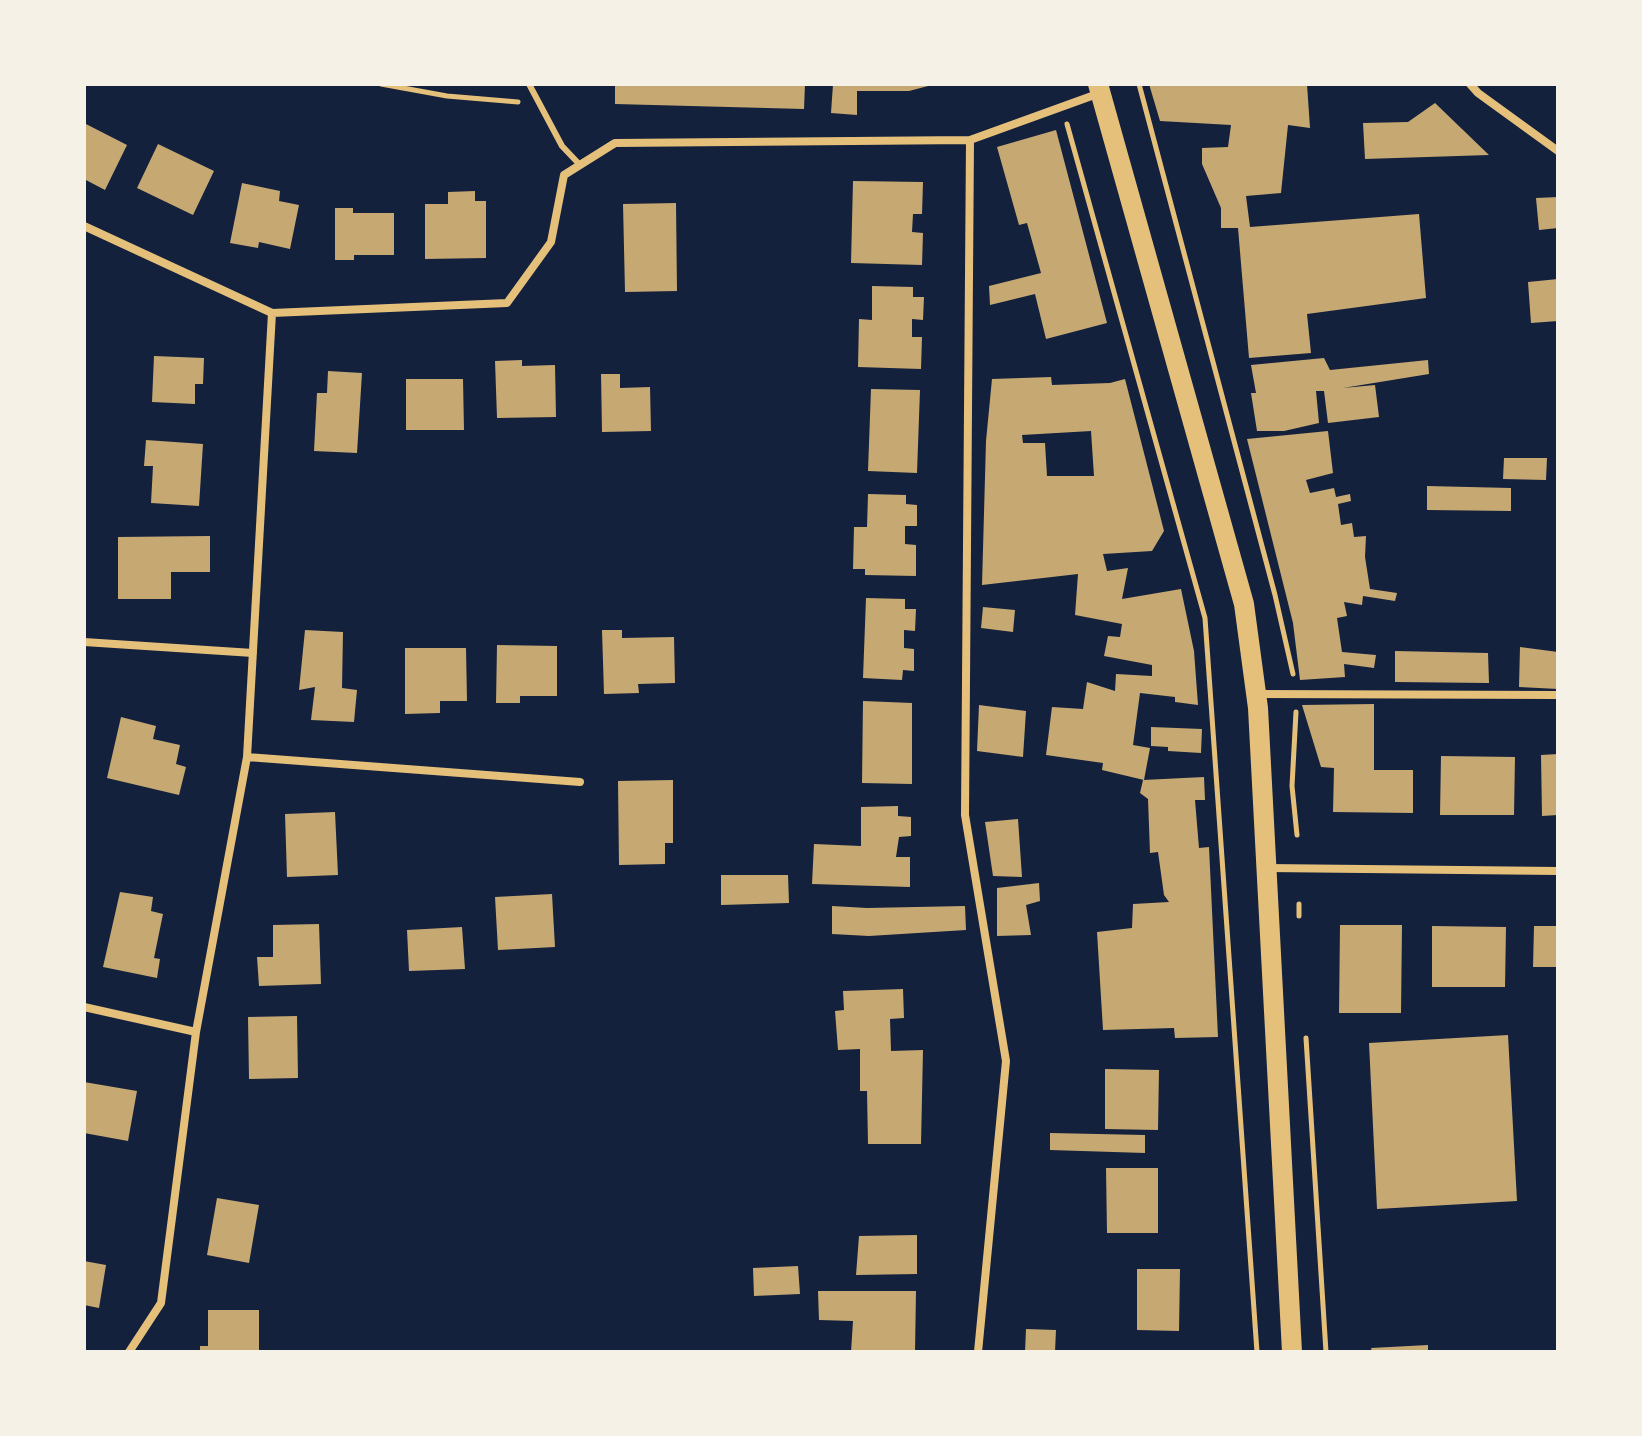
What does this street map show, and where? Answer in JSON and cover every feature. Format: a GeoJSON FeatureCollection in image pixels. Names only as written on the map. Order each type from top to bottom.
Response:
{"type":"FeatureCollection","features":[{"type":"Feature","properties":{"kind":"main road"},"geometry":{"type":"LineString","coordinates":[[1099,88],[1244,604],[1257,694],[1292,1352]]}},
{"type":"Feature","properties":{"kind":"street"},"geometry":{"type":"LineString","coordinates":[[1470,84],[1558,151]]}},
{"type":"Feature","properties":{"kind":"street"},"geometry":{"type":"LineString","coordinates":[[84,226],[272,313],[507,303],[551,242],[564,175],[615,143],[970,140],[1099,88]]}},
{"type":"Feature","properties":{"kind":"street"},"geometry":{"type":"LineString","coordinates":[[970,140],[965,815],[1006,1061],[978,1352]]}},
{"type":"Feature","properties":{"kind":"street"},"geometry":{"type":"LineString","coordinates":[[129,1352],[161,1303],[196,1032],[247,757],[272,313]]}},
{"type":"Feature","properties":{"kind":"street"},"geometry":{"type":"LineString","coordinates":[[84,642],[253,653]]}},
{"type":"Feature","properties":{"kind":"street"},"geometry":{"type":"LineString","coordinates":[[1257,694],[1558,695]]}},
{"type":"Feature","properties":{"kind":"street"},"geometry":{"type":"LineString","coordinates":[[247,757],[580,782]]}},
{"type":"Feature","properties":{"kind":"street"},"geometry":{"type":"LineString","coordinates":[[1267,868],[1558,871]]}},
{"type":"Feature","properties":{"kind":"street"},"geometry":{"type":"LineString","coordinates":[[84,1007],[196,1032]]}},
{"type":"Feature","properties":{"kind":"lane"},"geometry":{"type":"LineString","coordinates":[[529,84],[562,146],[580,165]]}},
{"type":"Feature","properties":{"kind":"path"},"geometry":{"type":"LineString","coordinates":[[381,84],[447,96],[538,104]]}},
{"type":"Feature","properties":{"kind":"path"},"geometry":{"type":"LineString","coordinates":[[1139,84],[1275,595],[1297,694],[1292,786],[1297,835]]}},
{"type":"Feature","properties":{"kind":"path"},"geometry":{"type":"LineString","coordinates":[[1062,105],[1205,618],[1257,1352]]}},
{"type":"Feature","properties":{"kind":"path"},"geometry":{"type":"LineString","coordinates":[[1305,1031],[1326,1352]]}},
{"type":"Feature","properties":{"kind":"building"},"geometry":{"type":"Polygon","coordinates":[[[615,84],[805,84],[804,109],[615,104],[615,84]]]}},
{"type":"Feature","properties":{"kind":"building"},"geometry":{"type":"Polygon","coordinates":[[[833,84],[932,85],[909,91],[857,91],[857,115],[831,113],[833,84]]]}},
{"type":"Feature","properties":{"kind":"building"},"geometry":{"type":"Polygon","coordinates":[[[1149,84],[1307,84],[1310,128],[1288,125],[1281,193],[1246,196],[1250,227],[1419,214],[1426,298],[1307,314],[1311,353],[1249,358],[1238,228],[1221,228],[1221,208],[1202,164],[1202,148],[1228,147],[1231,125],[1160,121],[1149,84]]]}},
{"type":"Feature","properties":{"kind":"building"},"geometry":{"type":"Polygon","coordinates":[[[1435,103],[1489,155],[1365,159],[1363,123],[1408,122],[1435,103]]]}},
{"type":"Feature","properties":{"kind":"building"},"geometry":{"type":"Polygon","coordinates":[[[84,123],[127,145],[105,190],[84,179],[84,123]]]}},
{"type":"Feature","properties":{"kind":"building"},"geometry":{"type":"Polygon","coordinates":[[[1056,130],[1107,323],[1046,339],[1035,294],[990,305],[989,286],[1041,273],[1027,223],[1019,225],[997,147],[1056,130]]]}},
{"type":"Feature","properties":{"kind":"building"},"geometry":{"type":"Polygon","coordinates":[[[158,144],[214,171],[193,215],[137,188],[158,144]]]}},
{"type":"Feature","properties":{"kind":"building"},"geometry":{"type":"Polygon","coordinates":[[[853,181],[923,182],[922,214],[913,214],[912,232],[923,233],[922,265],[851,263],[853,181]]]}},
{"type":"Feature","properties":{"kind":"building"},"geometry":{"type":"Polygon","coordinates":[[[242,183],[280,191],[279,201],[299,205],[290,249],[259,242],[258,248],[230,243],[242,183]]]}},
{"type":"Feature","properties":{"kind":"building"},"geometry":{"type":"Polygon","coordinates":[[[475,191],[475,201],[486,201],[486,258],[425,259],[425,204],[448,204],[448,192],[475,191]]]}},
{"type":"Feature","properties":{"kind":"building"},"geometry":{"type":"Polygon","coordinates":[[[1558,197],[1558,228],[1539,230],[1536,198],[1558,197]]]}},
{"type":"Feature","properties":{"kind":"building"},"geometry":{"type":"Polygon","coordinates":[[[676,203],[677,291],[625,292],[623,204],[676,203]]]}},
{"type":"Feature","properties":{"kind":"building"},"geometry":{"type":"Polygon","coordinates":[[[335,208],[353,208],[353,213],[394,213],[394,255],[354,255],[354,260],[335,260],[335,208]]]}},
{"type":"Feature","properties":{"kind":"building"},"geometry":{"type":"Polygon","coordinates":[[[1558,279],[1558,321],[1531,323],[1528,282],[1558,279]]]}},
{"type":"Feature","properties":{"kind":"building"},"geometry":{"type":"Polygon","coordinates":[[[872,286],[913,287],[913,297],[924,297],[923,320],[912,319],[912,337],[922,337],[921,369],[858,367],[859,319],[872,320],[872,286]]]}},
{"type":"Feature","properties":{"kind":"building"},"geometry":{"type":"Polygon","coordinates":[[[154,356],[204,358],[203,384],[195,384],[195,404],[152,402],[154,356]]]}},
{"type":"Feature","properties":{"kind":"building"},"geometry":{"type":"Polygon","coordinates":[[[1324,358],[1330,370],[1428,360],[1429,374],[1343,388],[1375,385],[1379,417],[1328,423],[1324,391],[1316,391],[1319,423],[1284,431],[1257,431],[1251,393],[1256,393],[1251,365],[1324,358]]]}},
{"type":"Feature","properties":{"kind":"building"},"geometry":{"type":"Polygon","coordinates":[[[522,360],[522,366],[555,365],[556,417],[497,418],[495,361],[522,360]]]}},
{"type":"Feature","properties":{"kind":"building"},"geometry":{"type":"Polygon","coordinates":[[[328,371],[362,373],[357,453],[314,451],[317,393],[327,393],[328,371]]]}},
{"type":"Feature","properties":{"kind":"building"},"geometry":{"type":"Polygon","coordinates":[[[601,374],[620,374],[620,388],[650,387],[651,431],[602,432],[601,374]]]}},
{"type":"Feature","properties":{"kind":"building"},"geometry":{"type":"Polygon","coordinates":[[[1051,377],[1052,385],[1110,383],[1125,379],[1164,531],[1152,551],[1103,554],[1107,571],[1128,568],[1122,599],[1181,589],[1194,651],[1198,705],[1175,702],[1175,697],[1140,693],[1133,745],[1150,748],[1144,780],[1102,770],[1103,763],[1046,755],[1052,707],[1083,709],[1087,682],[1115,691],[1116,674],[1152,676],[1152,665],[1104,656],[1108,636],[1120,637],[1122,624],[1075,615],[1078,574],[982,585],[986,441],[992,379],[1051,377]],[[1091,431],[1022,435],[1023,443],[1045,443],[1047,476],[1094,476],[1091,431]]]}},
{"type":"Feature","properties":{"kind":"building"},"geometry":{"type":"Polygon","coordinates":[[[406,379],[463,379],[464,430],[406,430],[406,379]]]}},
{"type":"Feature","properties":{"kind":"building"},"geometry":{"type":"Polygon","coordinates":[[[871,389],[920,390],[917,473],[868,471],[871,389]]]}},
{"type":"Feature","properties":{"kind":"building"},"geometry":{"type":"Polygon","coordinates":[[[1328,431],[1333,473],[1306,480],[1310,493],[1334,488],[1336,497],[1350,494],[1351,501],[1338,504],[1341,525],[1352,523],[1354,537],[1366,536],[1365,557],[1370,589],[1397,593],[1395,601],[1363,596],[1362,605],[1344,602],[1347,616],[1337,618],[1342,652],[1376,655],[1374,668],[1344,664],[1345,677],[1300,680],[1293,623],[1247,439],[1328,431]]]}},
{"type":"Feature","properties":{"kind":"building"},"geometry":{"type":"Polygon","coordinates":[[[146,440],[203,444],[199,506],[151,503],[153,466],[144,466],[146,440]]]}},
{"type":"Feature","properties":{"kind":"building"},"geometry":{"type":"Polygon","coordinates":[[[1504,458],[1547,458],[1546,480],[1503,479],[1504,458]]]}},
{"type":"Feature","properties":{"kind":"building"},"geometry":{"type":"Polygon","coordinates":[[[1427,486],[1511,488],[1511,511],[1427,510],[1427,486]]]}},
{"type":"Feature","properties":{"kind":"building"},"geometry":{"type":"Polygon","coordinates":[[[868,494],[906,495],[906,504],[917,505],[917,526],[905,526],[905,544],[916,545],[916,576],[865,575],[865,569],[853,569],[854,527],[867,527],[868,494]]]}},
{"type":"Feature","properties":{"kind":"building"},"geometry":{"type":"Polygon","coordinates":[[[210,536],[210,572],[171,572],[171,599],[118,599],[118,537],[210,536]]]}},
{"type":"Feature","properties":{"kind":"building"},"geometry":{"type":"Polygon","coordinates":[[[866,598],[905,599],[905,609],[916,609],[915,631],[904,630],[904,648],[914,649],[914,671],[903,670],[902,680],[863,678],[866,598]]]}},
{"type":"Feature","properties":{"kind":"building"},"geometry":{"type":"Polygon","coordinates":[[[983,607],[1015,610],[1013,632],[981,628],[983,607]]]}},
{"type":"Feature","properties":{"kind":"building"},"geometry":{"type":"Polygon","coordinates":[[[305,630],[343,632],[342,688],[357,690],[354,722],[311,720],[315,687],[299,690],[305,630]]]}},
{"type":"Feature","properties":{"kind":"building"},"geometry":{"type":"Polygon","coordinates":[[[602,630],[622,630],[622,638],[674,637],[675,683],[638,684],[639,693],[604,694],[602,630]]]}},
{"type":"Feature","properties":{"kind":"building"},"geometry":{"type":"Polygon","coordinates":[[[497,645],[557,646],[557,696],[520,696],[520,703],[496,703],[497,645]]]}},
{"type":"Feature","properties":{"kind":"building"},"geometry":{"type":"Polygon","coordinates":[[[1520,647],[1558,652],[1558,689],[1519,687],[1520,647]]]}},
{"type":"Feature","properties":{"kind":"building"},"geometry":{"type":"Polygon","coordinates":[[[405,648],[466,648],[467,701],[440,701],[440,713],[405,714],[405,648]]]}},
{"type":"Feature","properties":{"kind":"building"},"geometry":{"type":"Polygon","coordinates":[[[1395,651],[1488,653],[1489,683],[1395,682],[1395,651]]]}},
{"type":"Feature","properties":{"kind":"building"},"geometry":{"type":"Polygon","coordinates":[[[863,701],[912,703],[912,784],[862,783],[863,701]]]}},
{"type":"Feature","properties":{"kind":"building"},"geometry":{"type":"Polygon","coordinates":[[[1374,704],[1374,770],[1413,770],[1413,813],[1333,812],[1334,768],[1321,767],[1302,705],[1374,704]]]}},
{"type":"Feature","properties":{"kind":"building"},"geometry":{"type":"Polygon","coordinates":[[[979,705],[1026,711],[1023,757],[977,751],[979,705]]]}},
{"type":"Feature","properties":{"kind":"building"},"geometry":{"type":"Polygon","coordinates":[[[121,717],[156,726],[153,739],[180,745],[176,764],[186,767],[179,795],[107,778],[121,717]]]}},
{"type":"Feature","properties":{"kind":"building"},"geometry":{"type":"Polygon","coordinates":[[[1151,727],[1202,729],[1201,753],[1168,751],[1168,747],[1151,746],[1151,727]]]}},
{"type":"Feature","properties":{"kind":"building"},"geometry":{"type":"Polygon","coordinates":[[[1558,754],[1558,815],[1542,816],[1541,755],[1558,754]]]}},
{"type":"Feature","properties":{"kind":"building"},"geometry":{"type":"Polygon","coordinates":[[[1441,756],[1515,757],[1514,815],[1440,815],[1441,756]]]}},
{"type":"Feature","properties":{"kind":"building"},"geometry":{"type":"Polygon","coordinates":[[[1204,777],[1205,800],[1195,800],[1199,848],[1209,847],[1218,1037],[1175,1038],[1174,1028],[1103,1030],[1097,932],[1132,928],[1133,904],[1169,902],[1164,895],[1158,852],[1150,853],[1148,799],[1140,793],[1143,780],[1204,777]]]}},
{"type":"Feature","properties":{"kind":"building"},"geometry":{"type":"Polygon","coordinates":[[[673,780],[673,843],[665,843],[665,864],[619,865],[618,781],[673,780]]]}},
{"type":"Feature","properties":{"kind":"building"},"geometry":{"type":"Polygon","coordinates":[[[898,806],[898,816],[911,817],[911,836],[899,837],[896,857],[910,857],[910,887],[812,884],[814,844],[861,846],[861,807],[898,806]]]}},
{"type":"Feature","properties":{"kind":"building"},"geometry":{"type":"Polygon","coordinates":[[[335,812],[338,875],[287,877],[285,814],[335,812]]]}},
{"type":"Feature","properties":{"kind":"building"},"geometry":{"type":"Polygon","coordinates":[[[1018,819],[1022,877],[993,876],[985,822],[1018,819]]]}},
{"type":"Feature","properties":{"kind":"building"},"geometry":{"type":"Polygon","coordinates":[[[721,875],[788,875],[789,903],[721,905],[721,875]]]}},
{"type":"Feature","properties":{"kind":"building"},"geometry":{"type":"Polygon","coordinates":[[[1039,883],[1040,901],[1026,905],[1031,935],[997,936],[997,888],[1039,883]]]}},
{"type":"Feature","properties":{"kind":"building"},"geometry":{"type":"Polygon","coordinates":[[[120,892],[153,897],[151,911],[163,914],[154,958],[160,959],[157,978],[103,967],[120,892]]]}},
{"type":"Feature","properties":{"kind":"building"},"geometry":{"type":"Polygon","coordinates":[[[552,894],[555,947],[498,950],[495,897],[552,894]]]}},
{"type":"Feature","properties":{"kind":"building"},"geometry":{"type":"Polygon","coordinates":[[[832,906],[965,906],[966,930],[869,936],[832,934],[832,906]]]}},
{"type":"Feature","properties":{"kind":"building"},"geometry":{"type":"Polygon","coordinates":[[[319,924],[321,984],[259,986],[257,957],[273,957],[273,925],[319,924]]]}},
{"type":"Feature","properties":{"kind":"building"},"geometry":{"type":"Polygon","coordinates":[[[1340,925],[1402,925],[1401,1013],[1339,1013],[1340,925]]]}},
{"type":"Feature","properties":{"kind":"building"},"geometry":{"type":"Polygon","coordinates":[[[1432,926],[1506,927],[1505,987],[1432,987],[1432,926]]]}},
{"type":"Feature","properties":{"kind":"building"},"geometry":{"type":"Polygon","coordinates":[[[1534,926],[1558,926],[1558,967],[1533,967],[1534,926]]]}},
{"type":"Feature","properties":{"kind":"building"},"geometry":{"type":"Polygon","coordinates":[[[462,927],[465,969],[409,971],[407,930],[462,927]]]}},
{"type":"Feature","properties":{"kind":"building"},"geometry":{"type":"Polygon","coordinates":[[[903,989],[904,1018],[890,1019],[891,1051],[923,1050],[921,1144],[868,1144],[867,1091],[860,1091],[860,1049],[838,1050],[835,1011],[844,1010],[843,991],[903,989]]]}},
{"type":"Feature","properties":{"kind":"building"},"geometry":{"type":"Polygon","coordinates":[[[297,1016],[298,1078],[249,1079],[248,1017],[297,1016]]]}},
{"type":"Feature","properties":{"kind":"building"},"geometry":{"type":"Polygon","coordinates":[[[1508,1035],[1517,1201],[1377,1209],[1369,1043],[1508,1035]]]}},
{"type":"Feature","properties":{"kind":"building"},"geometry":{"type":"Polygon","coordinates":[[[1105,1069],[1159,1070],[1158,1130],[1105,1129],[1105,1069]]]}},
{"type":"Feature","properties":{"kind":"building"},"geometry":{"type":"Polygon","coordinates":[[[84,1082],[137,1091],[128,1141],[84,1133],[84,1082]]]}},
{"type":"Feature","properties":{"kind":"building"},"geometry":{"type":"Polygon","coordinates":[[[1050,1133],[1145,1135],[1145,1153],[1050,1150],[1050,1133]]]}},
{"type":"Feature","properties":{"kind":"building"},"geometry":{"type":"Polygon","coordinates":[[[1106,1168],[1158,1168],[1158,1233],[1107,1233],[1106,1168]]]}},
{"type":"Feature","properties":{"kind":"building"},"geometry":{"type":"Polygon","coordinates":[[[217,1198],[259,1205],[249,1263],[207,1255],[217,1198]]]}},
{"type":"Feature","properties":{"kind":"building"},"geometry":{"type":"Polygon","coordinates":[[[917,1235],[917,1274],[856,1275],[859,1236],[917,1235]]]}},
{"type":"Feature","properties":{"kind":"building"},"geometry":{"type":"Polygon","coordinates":[[[84,1261],[106,1265],[99,1308],[84,1305],[84,1261]]]}},
{"type":"Feature","properties":{"kind":"building"},"geometry":{"type":"Polygon","coordinates":[[[798,1266],[800,1294],[754,1296],[753,1268],[798,1266]]]}},
{"type":"Feature","properties":{"kind":"building"},"geometry":{"type":"Polygon","coordinates":[[[1137,1269],[1180,1269],[1179,1331],[1137,1330],[1137,1269]]]}},
{"type":"Feature","properties":{"kind":"building"},"geometry":{"type":"Polygon","coordinates":[[[818,1291],[916,1291],[915,1352],[851,1352],[853,1321],[819,1320],[818,1291]]]}},
{"type":"Feature","properties":{"kind":"building"},"geometry":{"type":"Polygon","coordinates":[[[208,1310],[259,1310],[259,1352],[200,1352],[200,1346],[208,1346],[208,1310]]]}},
{"type":"Feature","properties":{"kind":"building"},"geometry":{"type":"Polygon","coordinates":[[[1026,1329],[1056,1330],[1055,1352],[1025,1352],[1026,1329]]]}},
{"type":"Feature","properties":{"kind":"building"},"geometry":{"type":"Polygon","coordinates":[[[1428,1345],[1428,1352],[1372,1352],[1371,1348],[1428,1345]]]}}]}
